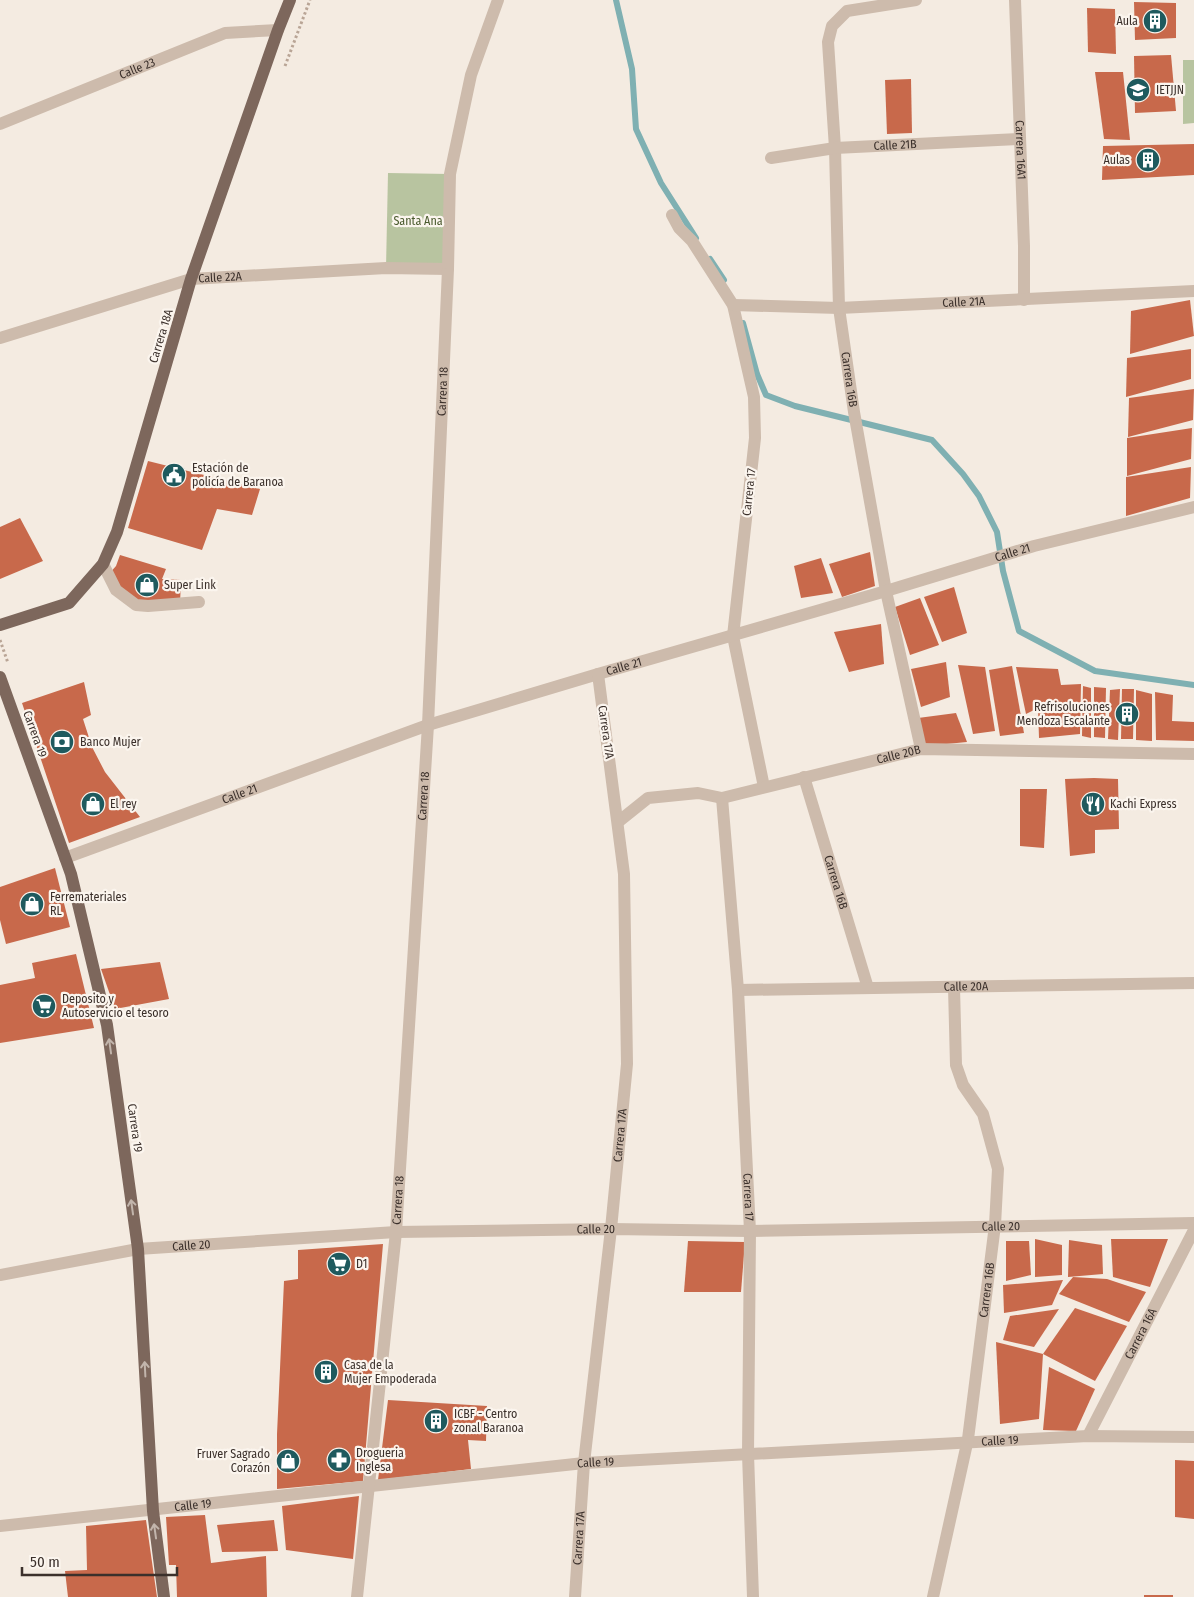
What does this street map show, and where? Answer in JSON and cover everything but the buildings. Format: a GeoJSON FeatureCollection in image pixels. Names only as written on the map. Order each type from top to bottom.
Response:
{"type":"FeatureCollection","features":[{"type":"Feature","properties":{"kind":"main road","name":"Carrera 18A"},"geometry":{"type":"LineString","coordinates":[[0,626],[69,603],[103,564],[117,532],[191,279],[290,0]]}},
{"type":"Feature","properties":{"kind":"main road","name":"Carrera 19"},"geometry":{"type":"LineString","coordinates":[[0,677],[65,858],[107,1025],[138,1249],[152,1511],[164,1597]]}},
{"type":"Feature","properties":{"kind":"street","name":"Carrera 18"},"geometry":{"type":"LineString","coordinates":[[357,1597],[396,1232],[428,725],[448,269],[450,174],[471,75],[498,0]]}},
{"type":"Feature","properties":{"kind":"street","name":"Carrera 16B"},"geometry":{"type":"LineString","coordinates":[[916,0],[847,11],[832,26],[828,42],[835,148],[839,308],[854,412],[886,592],[921,749]]}},
{"type":"Feature","properties":{"kind":"street","name":"Carrera 16A1"},"geometry":{"type":"LineString","coordinates":[[1015,0],[1024,246],[1024,300]]}},
{"type":"Feature","properties":{"kind":"street","name":"Calle 23"},"geometry":{"type":"LineString","coordinates":[[0,124],[225,33],[278,30]]}},
{"type":"Feature","properties":{"kind":"street","name":"Calle 21B"},"geometry":{"type":"LineString","coordinates":[[771,158],[835,148],[1020,139]]}},
{"type":"Feature","properties":{"kind":"street","name":"Carrera 17"},"geometry":{"type":"LineString","coordinates":[[672,216],[692,241],[734,305],[754,397],[755,438],[733,636],[764,787]]}},
{"type":"Feature","properties":{"kind":"street","name":"Calle 22A"},"geometry":{"type":"LineString","coordinates":[[0,338],[191,279],[386,268],[448,269]]}},
{"type":"Feature","properties":{"kind":"street","name":"Calle 21A"},"geometry":{"type":"LineString","coordinates":[[734,305],[839,308],[1194,291]]}},
{"type":"Feature","properties":{"kind":"street","name":"Calle 21"},"geometry":{"type":"LineString","coordinates":[[65,858],[428,725],[598,674],[886,592],[1034,546],[1194,507]]}},
{"type":"Feature","properties":{"kind":"street"},"geometry":{"type":"LineString","coordinates":[[103,564],[116,590],[136,605],[148,606],[199,602]]}},
{"type":"Feature","properties":{"kind":"street","name":"Carrera 17A"},"geometry":{"type":"LineString","coordinates":[[575,1597],[584,1463],[611,1229],[627,1064],[624,874],[598,674]]}},
{"type":"Feature","properties":{"kind":"street","name":"Calle 20B"},"geometry":{"type":"LineString","coordinates":[[618,822],[648,798],[698,793],[722,798],[921,749],[1194,754]]}},
{"type":"Feature","properties":{"kind":"street","name":"Carrera 16B"},"geometry":{"type":"LineString","coordinates":[[804,777],[868,988]]}},
{"type":"Feature","properties":{"kind":"street","name":"Carrera 17"},"geometry":{"type":"LineString","coordinates":[[722,798],[738,990],[750,1231],[748,1454],[753,1597]]}},
{"type":"Feature","properties":{"kind":"street","name":"Calle 20A"},"geometry":{"type":"LineString","coordinates":[[738,990],[1194,983]]}},
{"type":"Feature","properties":{"kind":"street","name":"Carrera 16B"},"geometry":{"type":"LineString","coordinates":[[933,1597],[967,1444],[995,1226],[998,1169],[983,1114],[963,1085],[956,1065],[954,987]]}},
{"type":"Feature","properties":{"kind":"street","name":"Calle 20"},"geometry":{"type":"LineString","coordinates":[[0,1275],[138,1249],[396,1232],[611,1229],[750,1231],[1194,1223]]}},
{"type":"Feature","properties":{"kind":"street","name":"Carrera 16A"},"geometry":{"type":"LineString","coordinates":[[1088,1436],[1194,1230]]}},
{"type":"Feature","properties":{"kind":"street","name":"Calle 19"},"geometry":{"type":"LineString","coordinates":[[0,1526],[584,1463],[967,1444],[1088,1436],[1194,1437]]}},
{"type":"Feature","properties":{"kind":"green space"},"geometry":{"type":"Polygon","coordinates":[[[1183,60],[1194,60],[1194,123],[1183,124],[1183,60]]]}},
{"type":"Feature","properties":{"kind":"green space","name":"Santa Ana"},"geometry":{"type":"Polygon","coordinates":[[[388,173],[450,174],[448,269],[386,268],[388,173]]]}},
{"type":"Feature","properties":{"kind":"waterway"},"geometry":{"type":"LineString","coordinates":[[616,0],[632,69],[636,129],[661,183],[696,238]]}},
{"type":"Feature","properties":{"kind":"waterway"},"geometry":{"type":"LineString","coordinates":[[710,259],[724,280]]}},
{"type":"Feature","properties":{"kind":"waterway"},"geometry":{"type":"LineString","coordinates":[[743,323],[757,374],[766,395],[795,406],[932,440],[963,474],[979,496],[997,532],[1003,571],[1019,631],[1095,671],[1194,685]]}},
{"type":"Feature","properties":{"kind":"place","name":"Aula"},"geometry":{"type":"Point","coordinates":[1155,21]}},
{"type":"Feature","properties":{"kind":"place","name":"IETJJN"},"geometry":{"type":"Point","coordinates":[1138,90]}},
{"type":"Feature","properties":{"kind":"place","name":"Aulas"},"geometry":{"type":"Point","coordinates":[1148,160]}},
{"type":"Feature","properties":{"kind":"place","name":"Estación de policía de Baranoa"},"geometry":{"type":"Point","coordinates":[174,475]}},
{"type":"Feature","properties":{"kind":"place","name":"Super Link"},"geometry":{"type":"Point","coordinates":[147,585]}},
{"type":"Feature","properties":{"kind":"place","name":"Refrisoluciones Mendoza Escalante"},"geometry":{"type":"Point","coordinates":[1127,714]}},
{"type":"Feature","properties":{"kind":"place","name":"Banco Mujer"},"geometry":{"type":"Point","coordinates":[62,742]}},
{"type":"Feature","properties":{"kind":"place","name":"El rey"},"geometry":{"type":"Point","coordinates":[93,804]}},
{"type":"Feature","properties":{"kind":"place","name":"Kachi Express"},"geometry":{"type":"Point","coordinates":[1093,804]}},
{"type":"Feature","properties":{"kind":"place","name":"Ferremateriales RL"},"geometry":{"type":"Point","coordinates":[32,904]}},
{"type":"Feature","properties":{"kind":"place","name":"Deposito y Autoservicio el tesoro"},"geometry":{"type":"Point","coordinates":[44,1006]}},
{"type":"Feature","properties":{"kind":"place","name":"D1"},"geometry":{"type":"Point","coordinates":[339,1264]}},
{"type":"Feature","properties":{"kind":"place","name":"Casa de la Mujer Empoderada"},"geometry":{"type":"Point","coordinates":[326,1372]}},
{"type":"Feature","properties":{"kind":"place","name":"ICBF - Centro zonal Baranoa"},"geometry":{"type":"Point","coordinates":[436,1421]}},
{"type":"Feature","properties":{"kind":"place","name":"Drogueria Inglesa"},"geometry":{"type":"Point","coordinates":[339,1460]}},
{"type":"Feature","properties":{"kind":"place","name":"Fruver Sagrado Corazón"},"geometry":{"type":"Point","coordinates":[288,1461]}}]}
